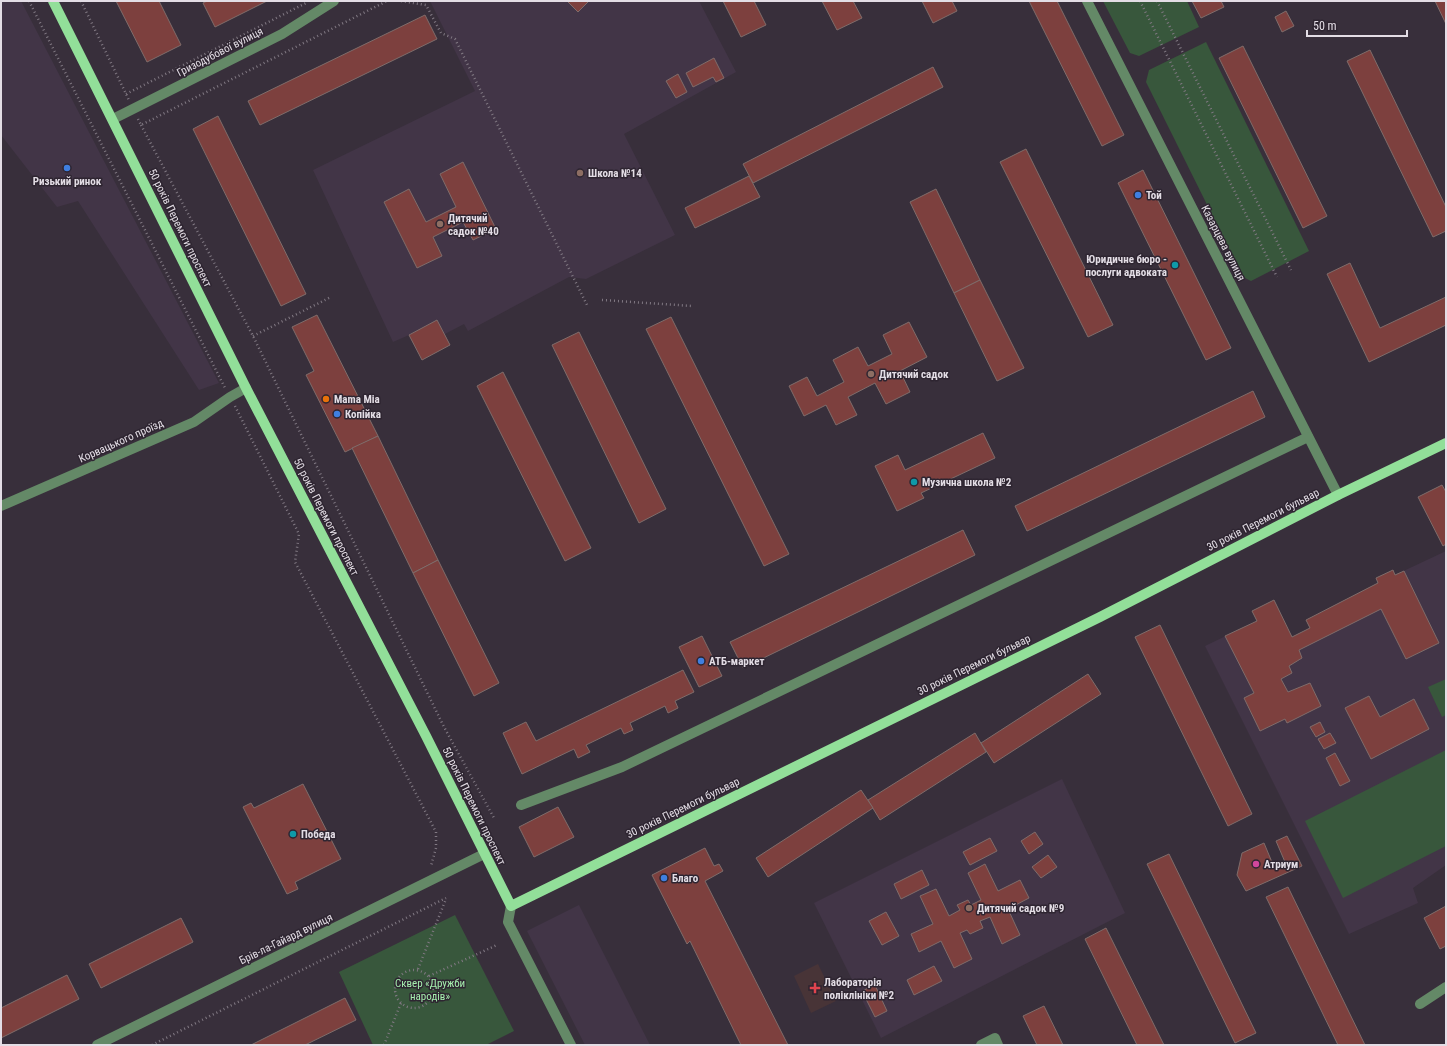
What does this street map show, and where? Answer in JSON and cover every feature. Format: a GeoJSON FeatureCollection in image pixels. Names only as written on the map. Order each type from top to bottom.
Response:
{"type":"FeatureCollection","features":[{"type":"Feature","properties":{"kind":"main road","name":"50 років Перемоги проспект"},"geometry":{"type":"LineString","coordinates":[[53,1],[246,388],[426,736],[511,906]]}},
{"type":"Feature","properties":{"kind":"main road","name":"30 років Перемоги бульвар"},"geometry":{"type":"LineString","coordinates":[[511,906],[1093,620],[1338,495],[1446,443]]}},
{"type":"Feature","properties":{"kind":"street","name":"Гризодубової вулиця"},"geometry":{"type":"LineString","coordinates":[[113,119],[282,34],[334,1]]}},
{"type":"Feature","properties":{"kind":"street","name":"Казарцева вулиця"},"geometry":{"type":"LineString","coordinates":[[1088,1],[1338,495]]}},
{"type":"Feature","properties":{"kind":"street","name":"Корвацького проїзд"},"geometry":{"type":"LineString","coordinates":[[1,506],[194,422],[230,397],[246,388]]}},
{"type":"Feature","properties":{"kind":"street"},"geometry":{"type":"LineString","coordinates":[[521,805],[622,767],[1308,437]]}},
{"type":"Feature","properties":{"kind":"street","name":"Брів-ла-Гайард вулиця"},"geometry":{"type":"LineString","coordinates":[[97,1045],[484,854]]}},
{"type":"Feature","properties":{"kind":"street"},"geometry":{"type":"LineString","coordinates":[[511,906],[508,922],[571,1045]]}},
{"type":"Feature","properties":{"kind":"street"},"geometry":{"type":"LineString","coordinates":[[1420,1004],[1446,987]]}},
{"type":"Feature","properties":{"kind":"street"},"geometry":{"type":"LineString","coordinates":[[981,1045],[995,1038],[998,1045]]}},
{"type":"Feature","properties":{"kind":"path"},"geometry":{"type":"LineString","coordinates":[[29,1],[299,534],[295,562],[436,832],[436,848],[431,866]]}},
{"type":"Feature","properties":{"kind":"path"},"geometry":{"type":"LineString","coordinates":[[126,94],[310,1]]}},
{"type":"Feature","properties":{"kind":"path"},"geometry":{"type":"LineString","coordinates":[[401,1],[426,5],[441,33],[455,39],[588,307]]}},
{"type":"Feature","properties":{"kind":"path"},"geometry":{"type":"LineString","coordinates":[[1140,1],[1277,277]]}},
{"type":"Feature","properties":{"kind":"path"},"geometry":{"type":"LineString","coordinates":[[1157,1],[1291,270]]}},
{"type":"Feature","properties":{"kind":"path"},"geometry":{"type":"LineString","coordinates":[[141,125],[253,336],[444,727],[494,818]]}},
{"type":"Feature","properties":{"kind":"path"},"geometry":{"type":"LineString","coordinates":[[253,336],[331,297]]}},
{"type":"Feature","properties":{"kind":"path"},"geometry":{"type":"LineString","coordinates":[[602,300],[692,306]]}},
{"type":"Feature","properties":{"kind":"path"},"geometry":{"type":"LineString","coordinates":[[152,1045],[446,898],[418,969]]}},
{"type":"Feature","properties":{"kind":"path"},"geometry":{"type":"LineString","coordinates":[[429,976],[497,944]]}},
{"type":"Feature","properties":{"kind":"path"},"geometry":{"type":"LineString","coordinates":[[418,969],[429,976],[434,988],[433,995],[425,1005],[419,1008],[413,1008],[401,1003],[397,998],[394,986],[397,980],[406,971],[418,969]]}},
{"type":"Feature","properties":{"kind":"path"},"geometry":{"type":"LineString","coordinates":[[384,1045],[401,1003]]}},
{"type":"Feature","properties":{"kind":"shaded area","name":"Ризький ринок"},"geometry":{"type":"Polygon","coordinates":[[[1,1],[21,1],[219,383],[199,390],[78,201],[57,207],[1,135],[1,1]]]}},
{"type":"Feature","properties":{"kind":"shaded area"},"geometry":{"type":"Polygon","coordinates":[[[430,1],[699,1],[736,72],[624,134],[675,235],[586,279],[569,277],[468,331],[464,324],[445,334],[450,345],[422,360],[409,335],[393,342],[313,170],[475,91],[430,1]]]}},
{"type":"Feature","properties":{"kind":"shaded area"},"geometry":{"type":"Polygon","coordinates":[[[1446,551],[1446,865],[1413,888],[1418,903],[1349,934],[1205,646],[1257,621],[1252,611],[1274,600],[1292,637],[1310,629],[1306,620],[1378,583],[1376,578],[1393,570],[1395,575],[1446,551]]]}},
{"type":"Feature","properties":{"kind":"shaded area","name":"Дитячий садок №9"},"geometry":{"type":"Polygon","coordinates":[[[1062,779],[1125,913],[881,1038],[814,903],[1062,779]]]}},
{"type":"Feature","properties":{"kind":"shaded area"},"geometry":{"type":"Polygon","coordinates":[[[579,905],[650,1045],[585,1045],[527,931],[579,905]]]}},
{"type":"Feature","properties":{"kind":"shaded area","name":"Лабораторія поліклініки №2"},"geometry":{"type":"Polygon","coordinates":[[[818,964],[836,1001],[811,1013],[794,976],[818,964]]]}},
{"type":"Feature","properties":{"kind":"green space"},"geometry":{"type":"Polygon","coordinates":[[[1103,1],[1187,1],[1199,27],[1139,56],[1130,53],[1103,1]]]}},
{"type":"Feature","properties":{"kind":"green space"},"geometry":{"type":"Polygon","coordinates":[[[1206,42],[1309,251],[1251,281],[1243,277],[1146,82],[1149,70],[1206,42]]]}},
{"type":"Feature","properties":{"kind":"green space"},"geometry":{"type":"Polygon","coordinates":[[[1446,679],[1446,715],[1442,717],[1428,687],[1446,679]]]}},
{"type":"Feature","properties":{"kind":"green space"},"geometry":{"type":"Polygon","coordinates":[[[1446,750],[1446,846],[1343,898],[1305,821],[1446,750]]]}},
{"type":"Feature","properties":{"kind":"green space","name":"Сквер «Дружби народів»"},"geometry":{"type":"Polygon","coordinates":[[[455,915],[514,1031],[486,1045],[373,1045],[339,972],[455,915]]]}},
{"type":"Feature","properties":{"kind":"building"},"geometry":{"type":"Polygon","coordinates":[[[116,1],[159,1],[181,45],[147,62],[116,1]]]}},
{"type":"Feature","properties":{"kind":"building"},"geometry":{"type":"Polygon","coordinates":[[[207,1],[267,1],[215,27],[203,3],[207,1]]]}},
{"type":"Feature","properties":{"kind":"building"},"geometry":{"type":"Polygon","coordinates":[[[567,1],[589,1],[578,12],[567,1]]]}},
{"type":"Feature","properties":{"kind":"building"},"geometry":{"type":"Polygon","coordinates":[[[723,1],[754,1],[766,25],[741,37],[723,1]]]}},
{"type":"Feature","properties":{"kind":"building"},"geometry":{"type":"Polygon","coordinates":[[[822,1],[853,1],[862,18],[837,30],[822,1]]]}},
{"type":"Feature","properties":{"kind":"building"},"geometry":{"type":"Polygon","coordinates":[[[922,1],[952,1],[957,11],[933,23],[922,1]]]}},
{"type":"Feature","properties":{"kind":"building"},"geometry":{"type":"Polygon","coordinates":[[[1029,1],[1057,1],[1124,135],[1102,146],[1029,1]]]}},
{"type":"Feature","properties":{"kind":"building"},"geometry":{"type":"Polygon","coordinates":[[[1192,1],[1221,1],[1224,7],[1201,18],[1192,1]]]}},
{"type":"Feature","properties":{"kind":"building"},"geometry":{"type":"Polygon","coordinates":[[[1435,1],[1446,1],[1446,24],[1435,1]]]}},
{"type":"Feature","properties":{"kind":"building"},"geometry":{"type":"Polygon","coordinates":[[[1286,11],[1294,26],[1282,32],[1275,17],[1286,11]]]}},
{"type":"Feature","properties":{"kind":"building"},"geometry":{"type":"Polygon","coordinates":[[[425,15],[437,39],[260,125],[248,101],[425,15]]]}},
{"type":"Feature","properties":{"kind":"building"},"geometry":{"type":"Polygon","coordinates":[[[1243,46],[1327,216],[1303,228],[1219,58],[1243,46]]]}},
{"type":"Feature","properties":{"kind":"building"},"geometry":{"type":"Polygon","coordinates":[[[1370,50],[1446,207],[1446,231],[1433,237],[1347,61],[1370,50]]]}},
{"type":"Feature","properties":{"kind":"building"},"geometry":{"type":"Polygon","coordinates":[[[714,58],[724,78],[716,82],[713,77],[693,87],[686,73],[714,58]]]}},
{"type":"Feature","properties":{"kind":"building"},"geometry":{"type":"Polygon","coordinates":[[[933,67],[943,87],[753,183],[743,164],[933,67]]]}},
{"type":"Feature","properties":{"kind":"building"},"geometry":{"type":"Polygon","coordinates":[[[678,74],[687,92],[676,98],[666,81],[678,74]]]}},
{"type":"Feature","properties":{"kind":"building"},"geometry":{"type":"Polygon","coordinates":[[[218,116],[306,294],[281,306],[193,129],[218,116]]]}},
{"type":"Feature","properties":{"kind":"building"},"geometry":{"type":"Polygon","coordinates":[[[1026,149],[1113,325],[1088,337],[1000,162],[1026,149]]]}},
{"type":"Feature","properties":{"kind":"building"},"geometry":{"type":"Polygon","coordinates":[[[463,162],[496,229],[473,240],[463,222],[433,237],[442,256],[417,268],[384,202],[409,189],[426,222],[456,207],[440,174],[463,162]]]}},
{"type":"Feature","properties":{"kind":"building","name":"Юридичне бюро - послуги адвоката"},"geometry":{"type":"Polygon","coordinates":[[[1143,170],[1231,348],[1206,360],[1118,183],[1143,170]]]}},
{"type":"Feature","properties":{"kind":"building"},"geometry":{"type":"Polygon","coordinates":[[[749,176],[760,197],[695,228],[685,208],[749,176]]]}},
{"type":"Feature","properties":{"kind":"building"},"geometry":{"type":"Polygon","coordinates":[[[936,189],[980,280],[954,293],[910,202],[936,189]]]}},
{"type":"Feature","properties":{"kind":"building"},"geometry":{"type":"Polygon","coordinates":[[[1350,263],[1380,328],[1446,297],[1446,325],[1369,362],[1327,274],[1350,263]]]}},
{"type":"Feature","properties":{"kind":"building"},"geometry":{"type":"Polygon","coordinates":[[[980,280],[1024,368],[997,381],[954,293],[980,280]]]}},
{"type":"Feature","properties":{"kind":"building"},"geometry":{"type":"Polygon","coordinates":[[[317,315],[378,436],[345,452],[306,375],[314,371],[292,327],[317,315]]]}},
{"type":"Feature","properties":{"kind":"building"},"geometry":{"type":"Polygon","coordinates":[[[671,317],[789,554],[764,566],[646,329],[671,317]]]}},
{"type":"Feature","properties":{"kind":"building"},"geometry":{"type":"Polygon","coordinates":[[[437,320],[450,345],[422,360],[409,335],[437,320]]]}},
{"type":"Feature","properties":{"kind":"building","name":"Дитячий садок"},"geometry":{"type":"Polygon","coordinates":[[[909,322],[927,357],[900,371],[910,392],[886,404],[875,383],[848,397],[857,415],[836,425],[826,405],[804,416],[789,386],[807,377],[817,396],[844,382],[833,360],[858,347],[868,366],[892,354],[883,335],[909,322]]]}},
{"type":"Feature","properties":{"kind":"building"},"geometry":{"type":"Polygon","coordinates":[[[579,332],[666,509],[639,523],[552,345],[579,332]]]}},
{"type":"Feature","properties":{"kind":"building"},"geometry":{"type":"Polygon","coordinates":[[[503,372],[591,548],[565,561],[477,386],[503,372]]]}},
{"type":"Feature","properties":{"kind":"building"},"geometry":{"type":"Polygon","coordinates":[[[1253,391],[1265,417],[1027,531],[1015,506],[1253,391]]]}},
{"type":"Feature","properties":{"kind":"building","name":"Музична школа №2"},"geometry":{"type":"Polygon","coordinates":[[[983,433],[995,458],[921,493],[924,498],[897,511],[875,466],[898,455],[905,470],[983,433]]]}},
{"type":"Feature","properties":{"kind":"building"},"geometry":{"type":"Polygon","coordinates":[[[378,436],[438,560],[413,573],[352,448],[378,436]]]}},
{"type":"Feature","properties":{"kind":"building"},"geometry":{"type":"Polygon","coordinates":[[[1442,485],[1446,492],[1446,544],[1443,546],[1418,497],[1442,485]]]}},
{"type":"Feature","properties":{"kind":"building"},"geometry":{"type":"Polygon","coordinates":[[[963,530],[975,555],[743,668],[730,642],[963,530]]]}},
{"type":"Feature","properties":{"kind":"building"},"geometry":{"type":"Polygon","coordinates":[[[438,560],[499,683],[474,696],[413,573],[438,560]]]}},
{"type":"Feature","properties":{"kind":"building"},"geometry":{"type":"Polygon","coordinates":[[[1393,570],[1395,575],[1404,571],[1439,643],[1406,659],[1381,609],[1299,650],[1302,658],[1289,666],[1292,673],[1281,679],[1288,692],[1310,683],[1321,706],[1287,723],[1285,719],[1260,731],[1244,698],[1254,693],[1225,636],[1257,621],[1252,611],[1274,600],[1292,637],[1310,628],[1306,620],[1378,583],[1376,578],[1393,570]]]}},
{"type":"Feature","properties":{"kind":"building"},"geometry":{"type":"Polygon","coordinates":[[[1160,625],[1252,814],[1228,826],[1135,637],[1160,625]]]}},
{"type":"Feature","properties":{"kind":"building","name":"АТБ-маркет"},"geometry":{"type":"Polygon","coordinates":[[[702,636],[722,676],[699,687],[679,647],[702,636]]]}},
{"type":"Feature","properties":{"kind":"building"},"geometry":{"type":"Polygon","coordinates":[[[683,670],[694,692],[675,701],[678,708],[668,713],[665,706],[630,723],[633,730],[624,734],[621,728],[586,745],[590,752],[578,758],[574,749],[522,774],[503,733],[526,722],[536,741],[683,670]]]}},
{"type":"Feature","properties":{"kind":"building"},"geometry":{"type":"Polygon","coordinates":[[[1088,674],[1101,694],[994,763],[981,743],[1088,674]]]}},
{"type":"Feature","properties":{"kind":"building"},"geometry":{"type":"Polygon","coordinates":[[[1369,696],[1380,717],[1414,699],[1429,729],[1371,759],[1345,708],[1369,696]]]}},
{"type":"Feature","properties":{"kind":"building"},"geometry":{"type":"Polygon","coordinates":[[[1320,722],[1325,732],[1316,737],[1310,727],[1320,722]]]}},
{"type":"Feature","properties":{"kind":"building"},"geometry":{"type":"Polygon","coordinates":[[[975,733],[986,752],[880,820],[868,800],[975,733]]]}},
{"type":"Feature","properties":{"kind":"building"},"geometry":{"type":"Polygon","coordinates":[[[1330,733],[1336,743],[1324,749],[1318,739],[1330,733]]]}},
{"type":"Feature","properties":{"kind":"building"},"geometry":{"type":"Polygon","coordinates":[[[1335,753],[1350,781],[1340,786],[1326,758],[1335,753]]]}},
{"type":"Feature","properties":{"kind":"building","name":"Победа"},"geometry":{"type":"Polygon","coordinates":[[[303,784],[341,859],[295,882],[298,889],[287,894],[243,807],[251,803],[254,808],[303,784]]]}},
{"type":"Feature","properties":{"kind":"building"},"geometry":{"type":"Polygon","coordinates":[[[861,790],[873,808],[768,877],[756,858],[861,790]]]}},
{"type":"Feature","properties":{"kind":"building"},"geometry":{"type":"Polygon","coordinates":[[[558,807],[574,837],[534,857],[519,827],[558,807]]]}},
{"type":"Feature","properties":{"kind":"building"},"geometry":{"type":"Polygon","coordinates":[[[1035,832],[1043,844],[1029,854],[1021,841],[1035,832]]]}},
{"type":"Feature","properties":{"kind":"building","name":"Атриум"},"geometry":{"type":"Polygon","coordinates":[[[1287,836],[1302,866],[1246,891],[1237,875],[1242,853],[1264,843],[1274,867],[1285,862],[1276,841],[1287,836]]]}},
{"type":"Feature","properties":{"kind":"building"},"geometry":{"type":"Polygon","coordinates":[[[990,838],[997,851],[970,865],[963,852],[990,838]]]}},
{"type":"Feature","properties":{"kind":"building"},"geometry":{"type":"Polygon","coordinates":[[[705,848],[714,866],[719,864],[723,871],[705,881],[788,1045],[741,1045],[690,941],[687,944],[652,875],[705,848]]]}},
{"type":"Feature","properties":{"kind":"building"},"geometry":{"type":"Polygon","coordinates":[[[1169,854],[1256,1033],[1235,1043],[1147,864],[1169,854]]]}},
{"type":"Feature","properties":{"kind":"building"},"geometry":{"type":"Polygon","coordinates":[[[1048,855],[1057,867],[1041,878],[1032,867],[1048,855]]]}},
{"type":"Feature","properties":{"kind":"building"},"geometry":{"type":"Polygon","coordinates":[[[985,864],[998,891],[1020,880],[1029,898],[1008,909],[1020,935],[1002,944],[990,917],[980,921],[983,928],[970,934],[967,930],[960,933],[972,959],[954,968],[941,941],[919,952],[911,934],[933,924],[920,896],[936,889],[949,916],[960,910],[957,905],[968,900],[971,905],[981,900],[968,873],[985,864]]]}},
{"type":"Feature","properties":{"kind":"building"},"geometry":{"type":"Polygon","coordinates":[[[922,870],[929,885],[901,899],[894,884],[922,870]]]}},
{"type":"Feature","properties":{"kind":"building"},"geometry":{"type":"Polygon","coordinates":[[[1288,887],[1365,1045],[1338,1045],[1266,897],[1288,887]]]}},
{"type":"Feature","properties":{"kind":"building"},"geometry":{"type":"Polygon","coordinates":[[[1446,906],[1446,946],[1440,949],[1424,918],[1446,906]]]}},
{"type":"Feature","properties":{"kind":"building"},"geometry":{"type":"Polygon","coordinates":[[[886,912],[899,936],[882,945],[869,921],[886,912]]]}},
{"type":"Feature","properties":{"kind":"building"},"geometry":{"type":"Polygon","coordinates":[[[181,918],[193,942],[101,988],[89,964],[181,918]]]}},
{"type":"Feature","properties":{"kind":"building"},"geometry":{"type":"Polygon","coordinates":[[[1106,928],[1164,1045],[1137,1045],[1085,939],[1106,928]]]}},
{"type":"Feature","properties":{"kind":"building"},"geometry":{"type":"Polygon","coordinates":[[[934,966],[942,981],[914,995],[907,980],[934,966]]]}},
{"type":"Feature","properties":{"kind":"building"},"geometry":{"type":"Polygon","coordinates":[[[67,975],[79,999],[1,1038],[1,1008],[67,975]]]}},
{"type":"Feature","properties":{"kind":"building"},"geometry":{"type":"Polygon","coordinates":[[[875,985],[887,1011],[875,1017],[862,991],[875,985]]]}},
{"type":"Feature","properties":{"kind":"building"},"geometry":{"type":"Polygon","coordinates":[[[345,998],[356,1020],[305,1045],[251,1045],[345,998]]]}},
{"type":"Feature","properties":{"kind":"building"},"geometry":{"type":"Polygon","coordinates":[[[1044,1006],[1063,1045],[1037,1045],[1023,1016],[1044,1006]]]}},
{"type":"Feature","properties":{"kind":"place","name":"Ризький ринок"},"geometry":{"type":"Point","coordinates":[67,168]}},
{"type":"Feature","properties":{"kind":"place","name":"Школа №14"},"geometry":{"type":"Point","coordinates":[580,173]}},
{"type":"Feature","properties":{"kind":"place","name":"Той"},"geometry":{"type":"Point","coordinates":[1138,195]}},
{"type":"Feature","properties":{"kind":"place","name":"Дитячий садок №40"},"geometry":{"type":"Point","coordinates":[440,224]}},
{"type":"Feature","properties":{"kind":"place","name":"Юридичне бюро - послуги адвоката"},"geometry":{"type":"Point","coordinates":[1175,265]}},
{"type":"Feature","properties":{"kind":"place","name":"Дитячий садок"},"geometry":{"type":"Point","coordinates":[871,374]}},
{"type":"Feature","properties":{"kind":"place","name":"Mama Mia"},"geometry":{"type":"Point","coordinates":[326,399]}},
{"type":"Feature","properties":{"kind":"place","name":"Копійка"},"geometry":{"type":"Point","coordinates":[337,414]}},
{"type":"Feature","properties":{"kind":"place","name":"Музична школа №2"},"geometry":{"type":"Point","coordinates":[914,482]}},
{"type":"Feature","properties":{"kind":"place","name":"АТБ-маркет"},"geometry":{"type":"Point","coordinates":[701,661]}},
{"type":"Feature","properties":{"kind":"place","name":"Победа"},"geometry":{"type":"Point","coordinates":[293,834]}},
{"type":"Feature","properties":{"kind":"place","name":"Атриум"},"geometry":{"type":"Point","coordinates":[1256,864]}},
{"type":"Feature","properties":{"kind":"place","name":"Благо"},"geometry":{"type":"Point","coordinates":[664,878]}},
{"type":"Feature","properties":{"kind":"place","name":"Дитячий садок №9"},"geometry":{"type":"Point","coordinates":[969,908]}},
{"type":"Feature","properties":{"kind":"place","name":"Лабораторія поліклініки №2"},"geometry":{"type":"Point","coordinates":[815,988]}}]}
